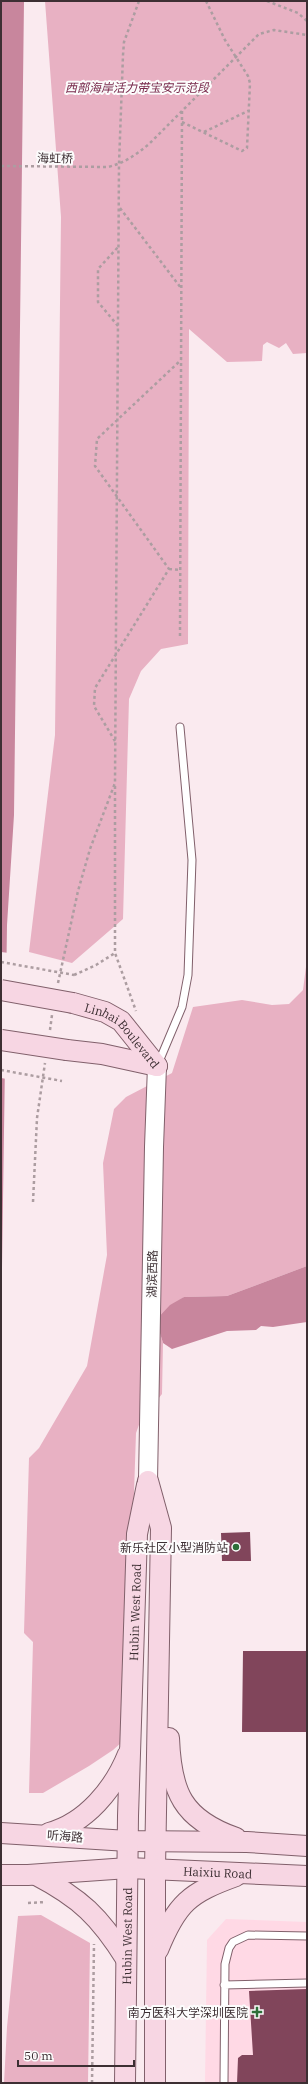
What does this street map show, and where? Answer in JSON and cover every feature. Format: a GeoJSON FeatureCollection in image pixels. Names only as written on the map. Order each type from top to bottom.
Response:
{"type":"FeatureCollection","features":[{"type":"Feature","properties":{"kind":"main road","name":"Linhai Boulevard"},"geometry":{"type":"LineString","coordinates":[[1,990],[73,1003],[105,1012],[120,1021],[157,1066]]}},
{"type":"Feature","properties":{"kind":"main road","name":"Linhai Boulevard"},"geometry":{"type":"LineString","coordinates":[[1,1040],[102,1054],[157,1066]]}},
{"type":"Feature","properties":{"kind":"main road","name":"Hubin West Road"},"geometry":{"type":"LineString","coordinates":[[148,1481],[161,1528],[155,1841],[155,2083]]}},
{"type":"Feature","properties":{"kind":"main road","name":"Hubin West Road"},"geometry":{"type":"LineString","coordinates":[[125,2083],[130,1746],[137,1534],[148,1481]]}},
{"type":"Feature","properties":{"kind":"main road"},"geometry":{"type":"LineString","coordinates":[[158,1654],[168,1724],[170,1765],[175,1785],[186,1805],[208,1826],[248,1842]]}},
{"type":"Feature","properties":{"kind":"main road"},"geometry":{"type":"LineString","coordinates":[[36,1834],[61,1830],[91,1809],[114,1780],[130,1746]]}},
{"type":"Feature","properties":{"kind":"main road","name":"听海路"},"geometry":{"type":"LineString","coordinates":[[1,1833],[36,1834],[128,1841]]}},
{"type":"Feature","properties":{"kind":"main road"},"geometry":{"type":"LineString","coordinates":[[128,1841],[248,1842],[307,1846]]}},
{"type":"Feature","properties":{"kind":"main road"},"geometry":{"type":"LineString","coordinates":[[274,1874],[268,1871],[265,1866],[264,1856],[270,1848],[279,1844]]}},
{"type":"Feature","properties":{"kind":"main road"},"geometry":{"type":"LineString","coordinates":[[1,1875],[32,1875],[128,1868]]}},
{"type":"Feature","properties":{"kind":"main road","name":"Haixiu Road"},"geometry":{"type":"LineString","coordinates":[[128,1868],[246,1872],[307,1876]]}},
{"type":"Feature","properties":{"kind":"main road"},"geometry":{"type":"LineString","coordinates":[[155,1958],[172,1917],[181,1905],[193,1895],[209,1886],[246,1872]]}},
{"type":"Feature","properties":{"kind":"main road"},"geometry":{"type":"LineString","coordinates":[[32,1875],[58,1886],[87,1908],[102,1923],[126,1959]]}},
{"type":"Feature","properties":{"kind":"street","name":"湖滨西路"},"geometry":{"type":"LineString","coordinates":[[148,1481],[154,1147],[157,1066]]}},
{"type":"Feature","properties":{"kind":"lane"},"geometry":{"type":"LineString","coordinates":[[157,1066],[182,1007],[188,975],[192,860],[180,727]]}},
{"type":"Feature","properties":{"kind":"lane"},"geometry":{"type":"LineString","coordinates":[[224,2083],[224,1984],[226,1956],[233,1942],[240,1937],[257,1934],[307,1936]]}},
{"type":"Feature","properties":{"kind":"lane"},"geometry":{"type":"LineString","coordinates":[[224,1984],[307,1983]]}},
{"type":"Feature","properties":{"kind":"path"},"geometry":{"type":"LineString","coordinates":[[1,962],[74,975],[96,965],[114,953],[119,164],[124,42],[139,1]]}},
{"type":"Feature","properties":{"kind":"path"},"geometry":{"type":"LineString","coordinates":[[182,122],[245,151],[248,111],[248,76],[224,40],[206,1]]}},
{"type":"Feature","properties":{"kind":"path"},"geometry":{"type":"LineString","coordinates":[[267,1],[298,13],[307,21]]}},
{"type":"Feature","properties":{"kind":"path"},"geometry":{"type":"LineString","coordinates":[[119,164],[139,152],[259,34],[274,30],[307,34]]}},
{"type":"Feature","properties":{"kind":"path"},"geometry":{"type":"LineString","coordinates":[[180,636],[182,111]]}},
{"type":"Feature","properties":{"kind":"path"},"geometry":{"type":"LineString","coordinates":[[203,132],[248,111]]}},
{"type":"Feature","properties":{"kind":"path","name":"海虹桥"},"geometry":{"type":"LineString","coordinates":[[1,166],[108,168],[119,164]]}},
{"type":"Feature","properties":{"kind":"path"},"geometry":{"type":"LineString","coordinates":[[119,208],[182,289]]}},
{"type":"Feature","properties":{"kind":"path"},"geometry":{"type":"LineString","coordinates":[[118,326],[98,302],[98,269],[119,246]]}},
{"type":"Feature","properties":{"kind":"path"},"geometry":{"type":"LineString","coordinates":[[169,570],[95,466],[97,439],[181,360]]}},
{"type":"Feature","properties":{"kind":"path"},"geometry":{"type":"LineString","coordinates":[[169,570],[181,570]]}},
{"type":"Feature","properties":{"kind":"path"},"geometry":{"type":"LineString","coordinates":[[116,742],[94,706],[95,688],[116,657],[169,570]]}},
{"type":"Feature","properties":{"kind":"path"},"geometry":{"type":"LineString","coordinates":[[56,991],[78,891],[88,856],[115,783]]}},
{"type":"Feature","properties":{"kind":"path"},"geometry":{"type":"LineString","coordinates":[[49,1036],[52,1014]]}},
{"type":"Feature","properties":{"kind":"path"},"geometry":{"type":"LineString","coordinates":[[33,1202],[38,1118],[46,1058]]}},
{"type":"Feature","properties":{"kind":"path"},"geometry":{"type":"LineString","coordinates":[[1,1070],[62,1081]]}},
{"type":"Feature","properties":{"kind":"path"},"geometry":{"type":"LineString","coordinates":[[28,1903],[52,1901]]}},
{"type":"Feature","properties":{"kind":"path"},"geometry":{"type":"LineString","coordinates":[[92,2083],[94,1938]]}},
{"type":"Feature","properties":{"kind":"shaded area"},"geometry":{"type":"Polygon","coordinates":[[[1,1],[24,1],[14,815],[7,925],[1,1337],[1,1]]]}},
{"type":"Feature","properties":{"kind":"shaded area"},"geometry":{"type":"Polygon","coordinates":[[[307,1266],[307,1322],[273,1327],[261,1326],[256,1330],[227,1331],[172,1349],[163,1343],[156,1320],[170,1305],[184,1297],[227,1296],[307,1266]]]}},
{"type":"Feature","properties":{"kind":"shaded area","name":"南方医科大学深圳医院"},"geometry":{"type":"Polygon","coordinates":[[[226,1919],[307,1922],[307,2083],[205,2083],[207,1940],[226,1919]]]}},
{"type":"Feature","properties":{"kind":"green space","name":"西部海岸活力带宝安示范段"},"geometry":{"type":"Polygon","coordinates":[[[45,1],[307,1],[307,353],[293,354],[286,343],[279,348],[267,342],[263,345],[262,361],[227,362],[189,329],[188,644],[161,649],[141,671],[129,699],[123,919],[72,963],[29,952],[55,735],[61,217],[45,1]]]}},
{"type":"Feature","properties":{"kind":"green space"},"geometry":{"type":"Polygon","coordinates":[[[307,959],[307,1266],[227,1296],[184,1297],[156,1320],[163,1343],[162,1394],[140,1422],[136,1433],[126,1733],[123,1741],[113,1750],[89,1766],[43,1793],[29,1793],[33,1642],[24,1633],[29,1458],[39,1448],[87,1366],[107,1255],[103,1163],[114,1109],[126,1097],[172,1073],[193,1007],[242,1000],[272,1005],[289,1004],[303,990],[307,959]]]}},
{"type":"Feature","properties":{"kind":"green space"},"geometry":{"type":"Polygon","coordinates":[[[41,1915],[90,1943],[88,2083],[4,2083],[7,2027],[18,1916],[41,1915]]]}},
{"type":"Feature","properties":{"kind":"pier"},"geometry":{"type":"Polygon","coordinates":[[[1,952],[9,953],[7,1079],[1,1078],[1,952]]]}},
{"type":"Feature","properties":{"kind":"building","name":"新乐社区小型消防站"},"geometry":{"type":"Polygon","coordinates":[[[250,1532],[251,1561],[222,1561],[221,1533],[250,1532]]]}},
{"type":"Feature","properties":{"kind":"building"},"geometry":{"type":"Polygon","coordinates":[[[243,1651],[307,1651],[307,1732],[242,1732],[243,1651]]]}},
{"type":"Feature","properties":{"kind":"building"},"geometry":{"type":"Polygon","coordinates":[[[307,1989],[307,2083],[237,2083],[238,2058],[242,2055],[253,2055],[249,1991],[307,1989]]]}},
{"type":"Feature","properties":{"kind":"place","name":"新乐社区小型消防站"},"geometry":{"type":"Point","coordinates":[236,1547]}},
{"type":"Feature","properties":{"kind":"place","name":"南方医科大学深圳医院"},"geometry":{"type":"Point","coordinates":[257,2012]}}]}
